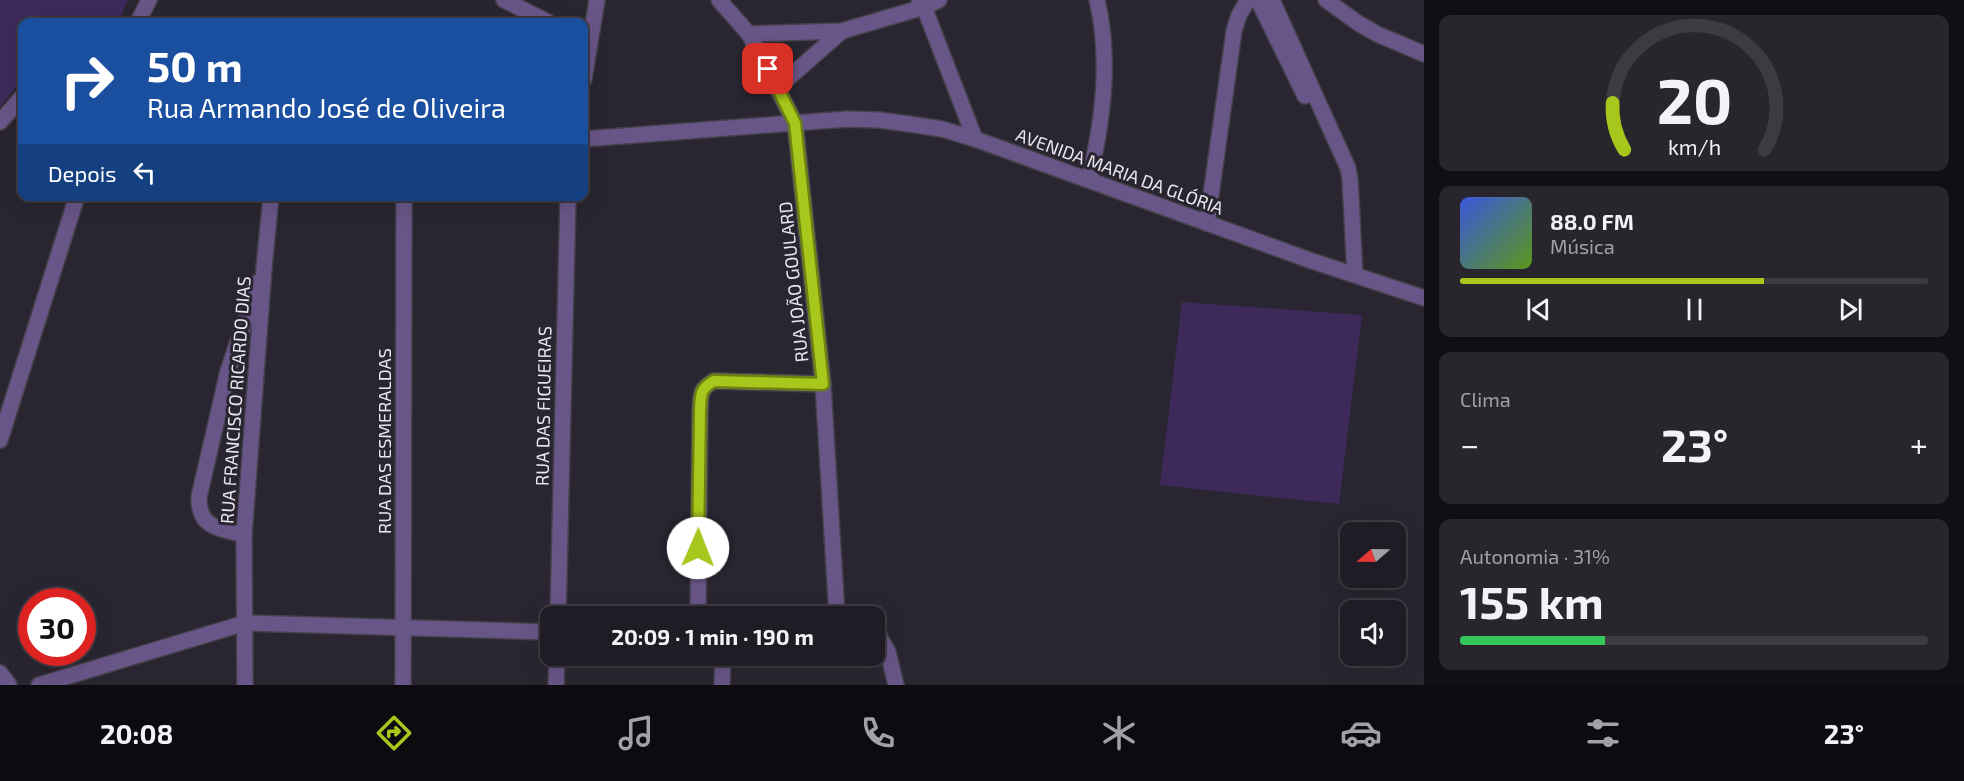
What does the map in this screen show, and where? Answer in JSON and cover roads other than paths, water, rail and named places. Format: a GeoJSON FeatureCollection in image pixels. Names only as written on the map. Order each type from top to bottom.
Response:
{"type":"FeatureCollection","features":[{"type":"Feature","properties":{"kind":"street"},"geometry":{"type":"LineString","coordinates":[[140,18],[149,0]]}},
{"type":"Feature","properties":{"kind":"street"},"geometry":{"type":"LineString","coordinates":[[504,0],[540,18]]}},
{"type":"Feature","properties":{"kind":"street"},"geometry":{"type":"LineString","coordinates":[[588,39],[597,0]]}},
{"type":"Feature","properties":{"kind":"street","name":"RUA JOÃO GOULARD"},"geometry":{"type":"LineString","coordinates":[[719,0],[748,34],[795,123],[823,384],[836,606]]}},
{"type":"Feature","properties":{"kind":"street"},"geometry":{"type":"LineString","coordinates":[[748,34],[842,31],[922,3],[939,0]]}},
{"type":"Feature","properties":{"kind":"street"},"geometry":{"type":"LineString","coordinates":[[1089,179],[1100,123],[1103,79],[1103,41],[1097,0]]}},
{"type":"Feature","properties":{"kind":"street"},"geometry":{"type":"LineString","coordinates":[[1207,223],[1234,32],[1239,15],[1248,0]]}},
{"type":"Feature","properties":{"kind":"street"},"geometry":{"type":"LineString","coordinates":[[1258,0],[1301,91],[1310,103],[1320,110]]}},
{"type":"Feature","properties":{"kind":"street"},"geometry":{"type":"LineString","coordinates":[[1272,0],[1348,168],[1355,275]]}},
{"type":"Feature","properties":{"kind":"street"},"geometry":{"type":"LineString","coordinates":[[1326,0],[1358,24],[1424,54]]}},
{"type":"Feature","properties":{"kind":"street"},"geometry":{"type":"LineString","coordinates":[[922,3],[975,139]]}},
{"type":"Feature","properties":{"kind":"street"},"geometry":{"type":"LineString","coordinates":[[778,87],[842,31]]}},
{"type":"Feature","properties":{"kind":"street"},"geometry":{"type":"LineString","coordinates":[[0,122],[18,102]]}},
{"type":"Feature","properties":{"kind":"street","name":"AVENIDA MARIA DA GLÓRIA"},"geometry":{"type":"LineString","coordinates":[[588,139],[847,119],[879,120],[942,129],[1089,179],[1355,275],[1423,296]]}},
{"type":"Feature","properties":{"kind":"street"},"geometry":{"type":"LineString","coordinates":[[0,440],[75,201]]}},
{"type":"Feature","properties":{"kind":"street","name":"RUA FRANCISCO RICARDO DIAS"},"geometry":{"type":"LineString","coordinates":[[245,685],[244,535],[271,201]]}},
{"type":"Feature","properties":{"kind":"street","name":"RUA DAS ESMERALDAS"},"geometry":{"type":"LineString","coordinates":[[403,685],[404,201]]}},
{"type":"Feature","properties":{"kind":"street","name":"RUA DAS FIGUEIRAS"},"geometry":{"type":"LineString","coordinates":[[558,606],[568,201]]}},
{"type":"Feature","properties":{"kind":"street","name":"RUA FRANCISCO RICARDO DIAS"},"geometry":{"type":"LineString","coordinates":[[244,535],[218,528],[204,520],[198,510],[228,371],[249,304],[264,268]]}},
{"type":"Feature","properties":{"kind":"street"},"geometry":{"type":"LineString","coordinates":[[698,606],[702,391],[714,381],[823,384]]}},
{"type":"Feature","properties":{"kind":"street"},"geometry":{"type":"LineString","coordinates":[[39,685],[245,623],[540,632]]}},
{"type":"Feature","properties":{"kind":"street"},"geometry":{"type":"LineString","coordinates":[[885,647],[896,685]]}},
{"type":"Feature","properties":{"kind":"street"},"geometry":{"type":"LineString","coordinates":[[556,685],[557,666]]}},
{"type":"Feature","properties":{"kind":"street"},"geometry":{"type":"LineString","coordinates":[[722,685],[723,666]]}},
{"type":"Feature","properties":{"kind":"street"},"geometry":{"type":"LineString","coordinates":[[0,673],[9,685]]}}]}
